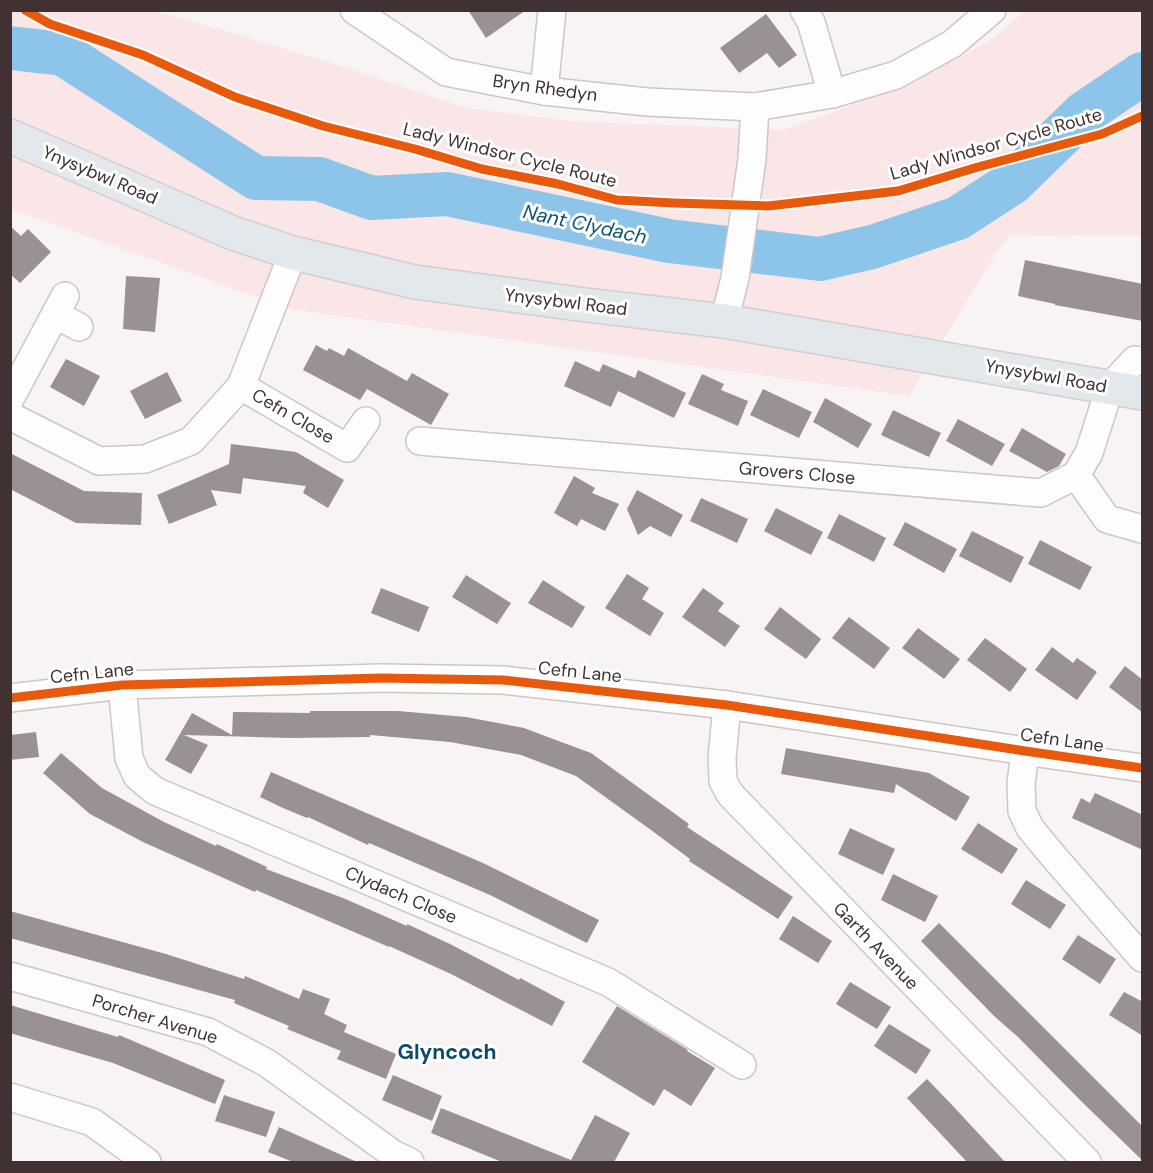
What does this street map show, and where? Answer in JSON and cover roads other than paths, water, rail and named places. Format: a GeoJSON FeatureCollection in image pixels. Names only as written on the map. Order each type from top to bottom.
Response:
{"type":"FeatureCollection","features":[{"type":"Feature","properties":{"kind":"main road","name":"Ynysybwl Road"},"geometry":{"type":"LineString","coordinates":[[10,136],[233,233],[293,254],[415,282],[724,321],[1143,393]]}},
{"type":"Feature","properties":{"kind":"street","name":"Bryn Rhedyn"},"geometry":{"type":"LineString","coordinates":[[354,10],[446,72],[544,92],[647,102],[755,107],[832,94],[896,75],[952,45],[992,10]]}},
{"type":"Feature","properties":{"kind":"street"},"geometry":{"type":"LineString","coordinates":[[544,92],[552,10]]}},
{"type":"Feature","properties":{"kind":"street"},"geometry":{"type":"LineString","coordinates":[[804,10],[811,22],[832,94]]}},
{"type":"Feature","properties":{"kind":"street"},"geometry":{"type":"LineString","coordinates":[[724,321],[735,278],[752,159],[755,107]]}},
{"type":"Feature","properties":{"kind":"street","name":"Cefn Close"},"geometry":{"type":"LineString","coordinates":[[10,416],[99,461],[145,459],[191,441],[241,386],[293,254]]}},
{"type":"Feature","properties":{"kind":"street"},"geometry":{"type":"LineString","coordinates":[[10,399],[67,313]]}},
{"type":"Feature","properties":{"kind":"street"},"geometry":{"type":"LineString","coordinates":[[1143,361],[1135,360],[1110,387],[1089,453],[1076,475],[1107,519],[1143,530]]}},
{"type":"Feature","properties":{"kind":"street","name":"Cefn Close"},"geometry":{"type":"LineString","coordinates":[[241,386],[347,448],[366,421]]}},
{"type":"Feature","properties":{"kind":"street","name":"Grovers Close"},"geometry":{"type":"LineString","coordinates":[[420,441],[1041,493],[1076,475]]}},
{"type":"Feature","properties":{"kind":"street","name":"Cefn Lane"},"geometry":{"type":"LineString","coordinates":[[10,698],[122,685],[381,678],[503,680],[727,705],[1143,768]]}},
{"type":"Feature","properties":{"kind":"street","name":"Clydach Close"},"geometry":{"type":"LineString","coordinates":[[122,685],[129,758],[137,776],[155,791],[608,982],[742,1065]]}},
{"type":"Feature","properties":{"kind":"street","name":"Garth Avenue"},"geometry":{"type":"LineString","coordinates":[[727,705],[722,758],[723,781],[730,794],[1087,1162]]}},
{"type":"Feature","properties":{"kind":"street"},"geometry":{"type":"LineString","coordinates":[[1025,751],[1021,784],[1022,811],[1030,828],[1143,958]]}},
{"type":"Feature","properties":{"kind":"street","name":"Porcher Avenue"},"geometry":{"type":"LineString","coordinates":[[10,976],[208,1032],[267,1063],[393,1154],[410,1162]]}},
{"type":"Feature","properties":{"kind":"street"},"geometry":{"type":"LineString","coordinates":[[10,1097],[92,1122],[147,1162]]}},
{"type":"Feature","properties":{"kind":"waterway","name":"Nant Clydach"},"geometry":{"type":"LineString","coordinates":[[10,48],[63,54],[256,178],[319,179],[372,198],[447,194],[669,241],[820,259],[872,247],[958,218],[1012,183],[1084,113],[1142,74]]}},
{"type":"Feature","properties":{"kind":"district","name":"Glyncoch"},"geometry":{"type":"Point","coordinates":[447,1052]}}]}
